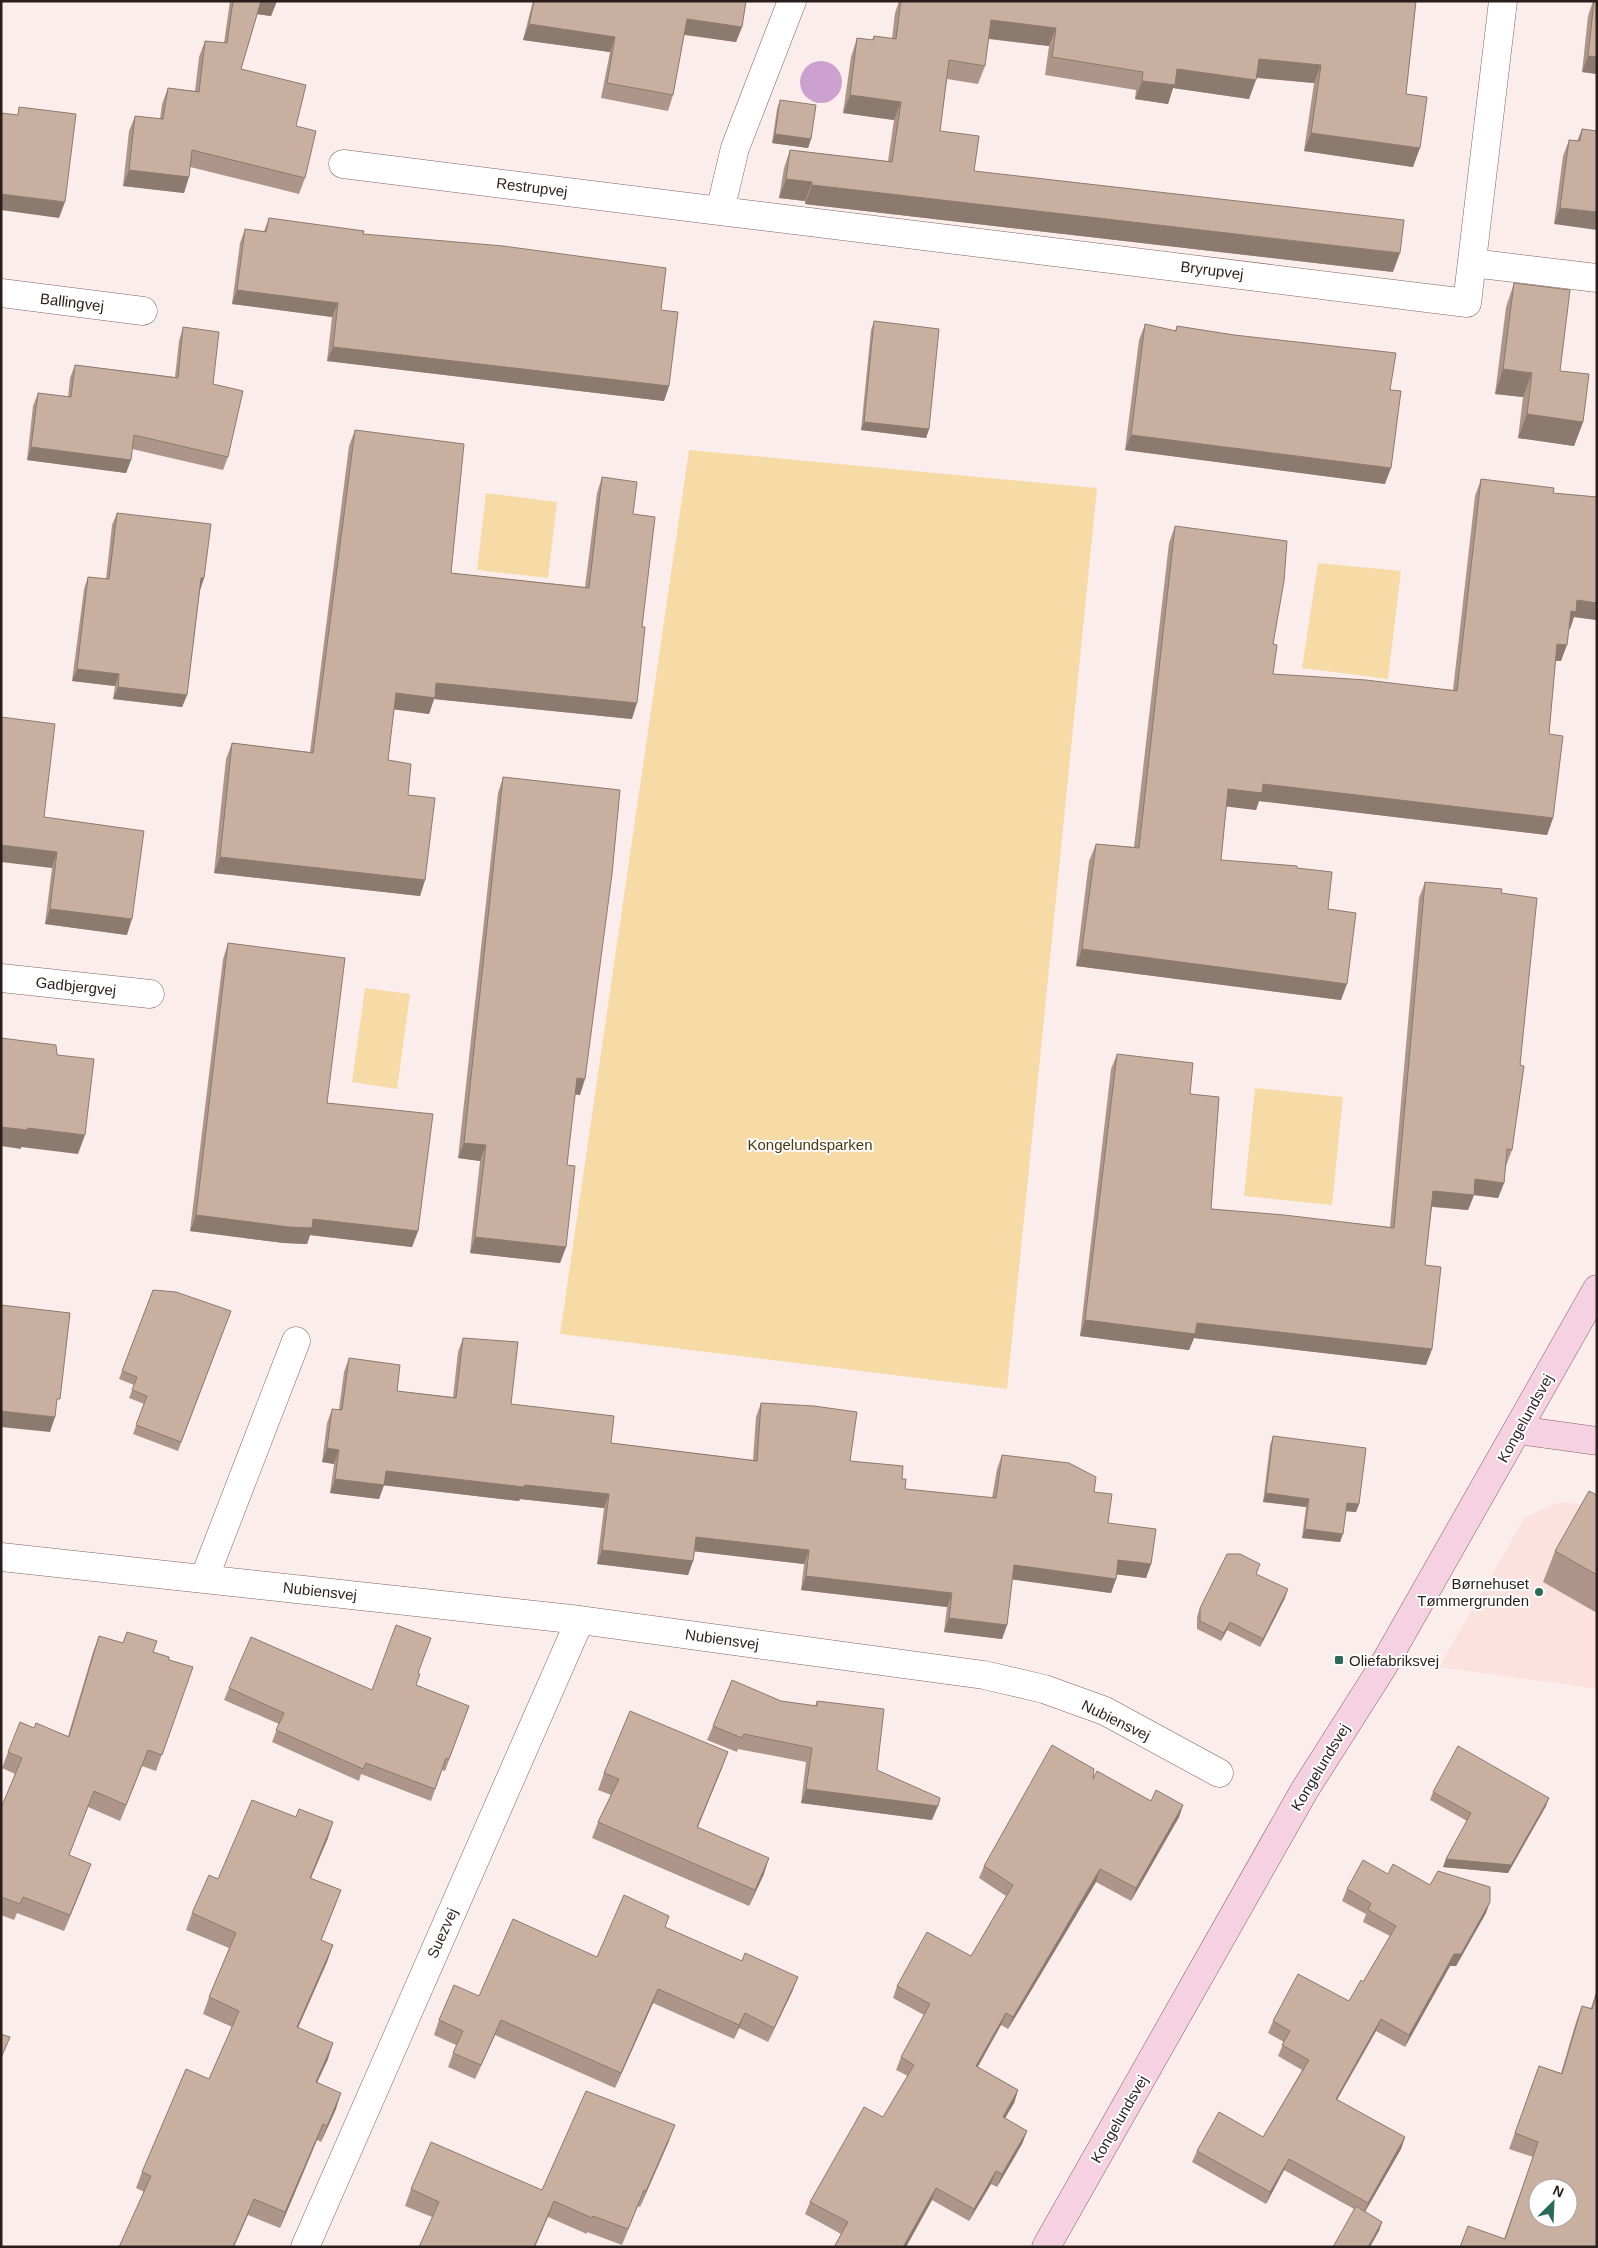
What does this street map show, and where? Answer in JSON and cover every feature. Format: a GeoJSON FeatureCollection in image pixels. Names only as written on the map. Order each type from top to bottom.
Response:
{"type":"FeatureCollection","features":[{"type":"Feature","properties":{"kind":"street"},"geometry":{"type":"LineString","coordinates":[[720,211],[735,148],[792,1]]}},
{"type":"Feature","properties":{"kind":"street","name":"Bryrupvej"},"geometry":{"type":"LineString","coordinates":[[918,235],[1467,302],[1503,1]]}},
{"type":"Feature","properties":{"kind":"street","name":"Restrupvej"},"geometry":{"type":"LineString","coordinates":[[344,164],[918,235]]}},
{"type":"Feature","properties":{"kind":"street"},"geometry":{"type":"LineString","coordinates":[[1472,263],[1597,278]]}},
{"type":"Feature","properties":{"kind":"street","name":"Ballingvej"},"geometry":{"type":"LineString","coordinates":[[1,293],[143,311]]}},
{"type":"Feature","properties":{"kind":"street","name":"Gadbjergvej"},"geometry":{"type":"LineString","coordinates":[[1,978],[150,994]]}},
{"type":"Feature","properties":{"kind":"street","name":"Kongelundsvej"},"geometry":{"type":"LineString","coordinates":[[1046,2247],[1304,1791],[1382,1668],[1597,1289]]}},
{"type":"Feature","properties":{"kind":"street"},"geometry":{"type":"LineString","coordinates":[[204,1579],[296,1341]]}},
{"type":"Feature","properties":{"kind":"street"},"geometry":{"type":"LineString","coordinates":[[1518,1430],[1597,1441]]}},
{"type":"Feature","properties":{"kind":"street","name":"Nubiensvej"},"geometry":{"type":"LineString","coordinates":[[1,1557],[580,1620],[984,1675],[1044,1689],[1105,1712],[1219,1773]]}},
{"type":"Feature","properties":{"kind":"street","name":"Suezvej"},"geometry":{"type":"LineString","coordinates":[[305,2247],[580,1620]]}},
{"type":"Feature","properties":{"kind":"shaded area"},"geometry":{"type":"Polygon","coordinates":[[[817,61],[825,61],[836,67],[842,82],[836,97],[825,103],[817,103],[806,97],[800,86],[800,78],[806,67],[817,61]]]}},
{"type":"Feature","properties":{"kind":"shaded area","name":"Børnehuset Tømmergrunden"},"geometry":{"type":"Polygon","coordinates":[[[1560,1502],[1597,1506],[1597,1689],[1439,1667],[1525,1517],[1560,1502]]]}},
{"type":"Feature","properties":{"kind":"green space","name":"Kongelundsparken"},"geometry":{"type":"Polygon","coordinates":[[[689,450],[1097,488],[1007,1389],[560,1334],[689,450]]]}},
{"type":"Feature","properties":{"kind":"green space"},"geometry":{"type":"Polygon","coordinates":[[[486,493],[557,502],[548,578],[477,570],[486,493]]]}},
{"type":"Feature","properties":{"kind":"green space"},"geometry":{"type":"Polygon","coordinates":[[[1318,563],[1401,571],[1388,679],[1302,668],[1318,563]]]}},
{"type":"Feature","properties":{"kind":"green space"},"geometry":{"type":"Polygon","coordinates":[[[365,988],[410,994],[397,1089],[352,1082],[365,988]]]}},
{"type":"Feature","properties":{"kind":"green space"},"geometry":{"type":"Polygon","coordinates":[[[1255,1088],[1343,1097],[1332,1205],[1244,1196],[1255,1088]]]}},
{"type":"Feature","properties":{"kind":"building"},"geometry":{"type":"Polygon","coordinates":[[[233,1],[261,1],[241,69],[306,85],[296,126],[316,131],[305,178],[192,150],[189,177],[129,170],[135,116],[163,119],[168,88],[199,92],[205,41],[227,43],[233,1]]]}},
{"type":"Feature","properties":{"kind":"building"},"geometry":{"type":"Polygon","coordinates":[[[534,1],[746,1],[742,27],[687,19],[673,95],[607,83],[615,37],[529,24],[534,1]]]}},
{"type":"Feature","properties":{"kind":"building"},"geometry":{"type":"Polygon","coordinates":[[[901,1],[1416,1],[1406,94],[1427,97],[1420,148],[1311,133],[1321,65],[1259,59],[1256,80],[1177,69],[1175,85],[1142,81],[1143,72],[1052,57],[1056,28],[991,20],[985,66],[949,60],[940,131],[979,136],[974,171],[1404,220],[1400,253],[812,185],[812,182],[786,179],[790,150],[892,162],[901,102],[850,95],[857,38],[873,40],[874,36],[896,39],[901,1]]]}},
{"type":"Feature","properties":{"kind":"building"},"geometry":{"type":"Polygon","coordinates":[[[1594,1],[1597,1],[1597,57],[1588,56],[1594,1]]]}},
{"type":"Feature","properties":{"kind":"building"},"geometry":{"type":"Polygon","coordinates":[[[780,100],[816,105],[811,139],[775,134],[780,100]]]}},
{"type":"Feature","properties":{"kind":"building"},"geometry":{"type":"Polygon","coordinates":[[[19,107],[76,114],[65,202],[1,194],[1,113],[18,115],[19,107]]]}},
{"type":"Feature","properties":{"kind":"building"},"geometry":{"type":"Polygon","coordinates":[[[1582,129],[1597,131],[1597,212],[1560,208],[1569,140],[1580,141],[1582,129]]]}},
{"type":"Feature","properties":{"kind":"building"},"geometry":{"type":"Polygon","coordinates":[[[269,218],[364,231],[363,234],[503,246],[666,268],[661,310],[678,312],[669,386],[333,347],[338,303],[237,290],[245,229],[266,232],[269,218]]]}},
{"type":"Feature","properties":{"kind":"building"},"geometry":{"type":"Polygon","coordinates":[[[1514,283],[1570,290],[1560,371],[1589,374],[1583,422],[1527,414],[1532,373],[1503,369],[1514,283]]]}},
{"type":"Feature","properties":{"kind":"building"},"geometry":{"type":"Polygon","coordinates":[[[874,321],[939,329],[929,429],[864,422],[874,321]]]}},
{"type":"Feature","properties":{"kind":"building"},"geometry":{"type":"Polygon","coordinates":[[[1145,324],[1176,331],[1177,326],[1234,335],[1396,353],[1390,390],[1401,391],[1391,468],[1131,435],[1145,324]]]}},
{"type":"Feature","properties":{"kind":"building"},"geometry":{"type":"Polygon","coordinates":[[[183,327],[219,332],[213,384],[243,391],[228,457],[134,435],[131,460],[31,447],[38,393],[71,397],[75,365],[178,378],[183,327]]]}},
{"type":"Feature","properties":{"kind":"building"},"geometry":{"type":"Polygon","coordinates":[[[355,430],[464,444],[451,573],[589,588],[602,477],[637,482],[633,514],[655,517],[642,627],[645,627],[637,703],[436,683],[435,698],[396,693],[388,760],[411,764],[408,795],[435,798],[425,880],[220,857],[232,743],[313,753],[355,430]]]}},
{"type":"Feature","properties":{"kind":"building"},"geometry":{"type":"Polygon","coordinates":[[[1481,479],[1554,488],[1553,493],[1597,497],[1597,603],[1577,600],[1576,612],[1571,611],[1567,645],[1557,644],[1549,734],[1563,736],[1553,818],[1263,784],[1262,793],[1228,789],[1221,860],[1297,866],[1297,868],[1332,872],[1328,909],[1356,913],[1347,984],[1082,949],[1096,844],[1139,848],[1175,526],[1287,541],[1284,581],[1273,644],[1277,645],[1273,674],[1366,680],[1457,691],[1481,479]]]}},
{"type":"Feature","properties":{"kind":"building"},"geometry":{"type":"Polygon","coordinates":[[[117,513],[211,524],[204,578],[201,578],[187,695],[118,687],[119,674],[77,669],[88,577],[109,579],[117,513]]]}},
{"type":"Feature","properties":{"kind":"building"},"geometry":{"type":"Polygon","coordinates":[[[1,717],[55,724],[44,817],[144,831],[132,919],[50,909],[57,852],[1,845],[1,717]]]}},
{"type":"Feature","properties":{"kind":"building"},"geometry":{"type":"Polygon","coordinates":[[[503,777],[620,790],[612,874],[585,1079],[577,1078],[567,1165],[575,1166],[566,1247],[475,1237],[486,1145],[464,1143],[503,777]]]}},
{"type":"Feature","properties":{"kind":"building"},"geometry":{"type":"Polygon","coordinates":[[[1425,882],[1502,889],[1501,893],[1537,898],[1520,1065],[1524,1066],[1512,1150],[1507,1149],[1504,1183],[1475,1179],[1474,1195],[1433,1191],[1425,1265],[1441,1267],[1432,1349],[1197,1323],[1195,1334],[1085,1320],[1117,1054],[1193,1063],[1190,1094],[1219,1097],[1211,1209],[1284,1215],[1394,1228],[1425,882]]]}},
{"type":"Feature","properties":{"kind":"building"},"geometry":{"type":"Polygon","coordinates":[[[228,943],[345,958],[327,1103],[433,1114],[418,1231],[313,1219],[312,1228],[289,1227],[196,1215],[228,943]]]}},
{"type":"Feature","properties":{"kind":"building"},"geometry":{"type":"Polygon","coordinates":[[[1,1038],[56,1045],[57,1055],[94,1059],[85,1135],[28,1128],[27,1130],[1,1127],[1,1038]]]}},
{"type":"Feature","properties":{"kind":"building"},"geometry":{"type":"Polygon","coordinates":[[[153,1290],[176,1292],[231,1311],[181,1442],[136,1425],[147,1396],[132,1390],[137,1377],[122,1371],[153,1290]]]}},
{"type":"Feature","properties":{"kind":"building"},"geometry":{"type":"Polygon","coordinates":[[[1,1305],[70,1313],[60,1399],[57,1399],[55,1417],[1,1411],[1,1305]]]}},
{"type":"Feature","properties":{"kind":"building"},"geometry":{"type":"Polygon","coordinates":[[[463,1338],[518,1342],[511,1404],[614,1416],[611,1443],[757,1461],[761,1403],[814,1406],[857,1412],[850,1461],[903,1466],[902,1479],[906,1479],[905,1489],[996,1498],[1002,1455],[1069,1463],[1096,1477],[1094,1492],[1112,1494],[1108,1523],[1156,1529],[1151,1564],[1118,1560],[1116,1579],[1014,1565],[1007,1625],[949,1618],[952,1593],[806,1576],[809,1550],[696,1537],[693,1561],[602,1550],[609,1494],[525,1485],[524,1487],[386,1471],[384,1485],[335,1479],[339,1450],[327,1448],[332,1409],[342,1410],[349,1358],[400,1365],[397,1391],[456,1398],[463,1338]]]}},
{"type":"Feature","properties":{"kind":"building"},"geometry":{"type":"Polygon","coordinates":[[[1273,1436],[1366,1448],[1359,1504],[1347,1503],[1343,1534],[1305,1529],[1309,1499],[1266,1493],[1273,1436]]]}},
{"type":"Feature","properties":{"kind":"building"},"geometry":{"type":"Polygon","coordinates":[[[1589,1491],[1597,1495],[1597,1575],[1555,1551],[1589,1491]]]}},
{"type":"Feature","properties":{"kind":"building"},"geometry":{"type":"Polygon","coordinates":[[[1227,1554],[1240,1554],[1260,1564],[1256,1574],[1288,1589],[1263,1639],[1230,1622],[1224,1633],[1200,1621],[1200,1608],[1227,1554]]]}},
{"type":"Feature","properties":{"kind":"building"},"geometry":{"type":"Polygon","coordinates":[[[396,1625],[431,1638],[418,1673],[420,1674],[416,1685],[469,1706],[449,1759],[446,1758],[435,1789],[366,1763],[363,1769],[276,1730],[284,1713],[229,1688],[251,1637],[372,1690],[396,1625]]]}},
{"type":"Feature","properties":{"kind":"building"},"geometry":{"type":"Polygon","coordinates":[[[127,1632],[157,1641],[153,1652],[169,1657],[169,1660],[193,1667],[162,1755],[148,1750],[126,1805],[94,1791],[69,1855],[91,1864],[70,1915],[23,1897],[20,1904],[1,1897],[1,1808],[22,1758],[8,1752],[20,1722],[34,1728],[36,1723],[69,1737],[99,1636],[123,1643],[127,1632]]]}},
{"type":"Feature","properties":{"kind":"building"},"geometry":{"type":"Polygon","coordinates":[[[732,1680],[781,1701],[817,1706],[817,1701],[884,1709],[877,1770],[940,1798],[938,1806],[806,1789],[812,1748],[744,1734],[742,1738],[713,1726],[732,1680]]]}},
{"type":"Feature","properties":{"kind":"building"},"geometry":{"type":"Polygon","coordinates":[[[630,1711],[728,1752],[697,1827],[769,1858],[755,1890],[598,1822],[619,1779],[604,1773],[630,1711]]]}},
{"type":"Feature","properties":{"kind":"building"},"geometry":{"type":"Polygon","coordinates":[[[1052,1745],[1094,1769],[1093,1779],[1097,1771],[1151,1801],[1156,1790],[1183,1805],[1136,1888],[1100,1869],[1013,2017],[1006,2013],[976,2066],[1018,2090],[1003,2117],[1027,2131],[1002,2174],[996,2171],[974,2209],[936,2188],[903,2247],[834,2247],[848,2222],[810,2202],[864,2107],[883,2117],[914,2065],[901,2057],[930,2004],[897,1986],[927,1932],[971,1956],[1013,1885],[984,1866],[1052,1745]]]}},
{"type":"Feature","properties":{"kind":"building"},"geometry":{"type":"Polygon","coordinates":[[[1458,1746],[1549,1798],[1511,1865],[1446,1859],[1471,1813],[1433,1792],[1458,1746]]]}},
{"type":"Feature","properties":{"kind":"building"},"geometry":{"type":"Polygon","coordinates":[[[252,1800],[296,1817],[299,1809],[333,1822],[310,1878],[341,1890],[321,1940],[333,1945],[297,2027],[333,2043],[316,2082],[341,2093],[327,2126],[323,2124],[285,2212],[254,2199],[233,2247],[119,2247],[151,2176],[142,2172],[186,2069],[209,2079],[239,2011],[209,1997],[236,1933],[192,1913],[209,1875],[218,1879],[252,1800]]]}},
{"type":"Feature","properties":{"kind":"building"},"geometry":{"type":"Polygon","coordinates":[[[1363,1860],[1388,1874],[1393,1864],[1430,1885],[1438,1871],[1490,1887],[1490,1902],[1461,1954],[1454,1954],[1409,2035],[1381,2019],[1336,2099],[1405,2137],[1368,2203],[1289,2159],[1270,2192],[1197,2151],[1219,2112],[1263,2137],[1309,2060],[1282,2045],[1290,2031],[1273,2021],[1298,1974],[1349,2001],[1361,1980],[1363,1982],[1396,1926],[1368,1910],[1371,1903],[1347,1889],[1363,1860]]]}},
{"type":"Feature","properties":{"kind":"building"},"geometry":{"type":"Polygon","coordinates":[[[624,1895],[669,1916],[665,1927],[742,1961],[745,1953],[798,1977],[774,2028],[745,2013],[739,2025],[658,1989],[621,2073],[501,2020],[481,2065],[453,2053],[463,2031],[439,2020],[454,1985],[479,1996],[513,1919],[597,1957],[624,1895]]]}},
{"type":"Feature","properties":{"kind":"building"},"geometry":{"type":"Polygon","coordinates":[[[1597,1992],[1597,2247],[1460,2247],[1468,2226],[1505,2239],[1538,2142],[1515,2133],[1539,2066],[1562,2074],[1582,2006],[1592,2009],[1597,1992]]]}},
{"type":"Feature","properties":{"kind":"building"},"geometry":{"type":"Polygon","coordinates":[[[1,2034],[10,2037],[1,2058],[1,2034]]]}},
{"type":"Feature","properties":{"kind":"building"},"geometry":{"type":"Polygon","coordinates":[[[586,2091],[675,2125],[628,2229],[593,2216],[592,2218],[554,2201],[534,2247],[419,2247],[439,2202],[411,2189],[431,2142],[542,2190],[586,2091]]]}},
{"type":"Feature","properties":{"kind":"building"},"geometry":{"type":"Polygon","coordinates":[[[1356,2206],[1382,2222],[1368,2247],[1333,2247],[1356,2206]]]}},
{"type":"Feature","properties":{"kind":"place","name":"Børnehuset Tømmergrunden"},"geometry":{"type":"Point","coordinates":[1539,1592]}},
{"type":"Feature","properties":{"kind":"place","name":"Oliefabriksvej"},"geometry":{"type":"Point","coordinates":[1339,1660]}}]}
